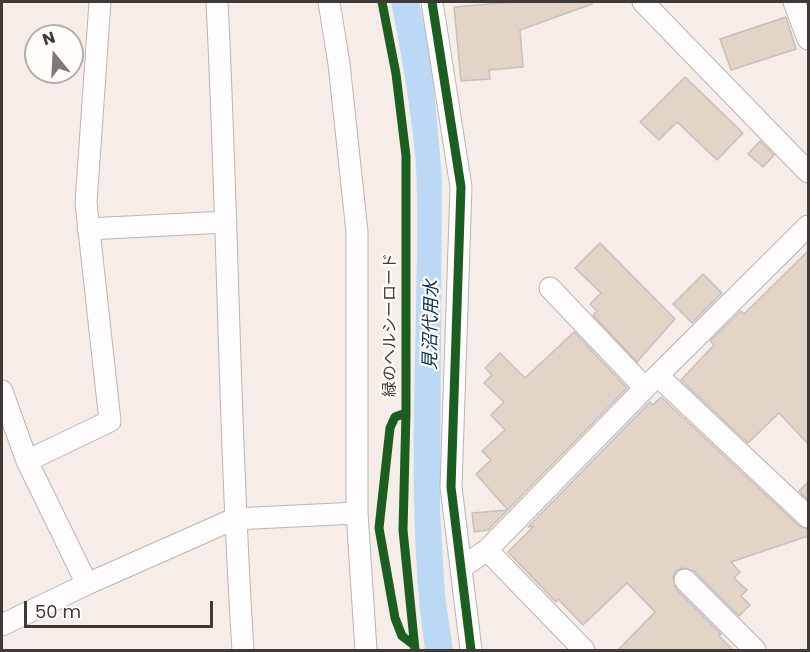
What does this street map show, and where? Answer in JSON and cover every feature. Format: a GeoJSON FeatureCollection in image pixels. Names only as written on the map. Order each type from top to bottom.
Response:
{"type":"FeatureCollection","features":[{"type":"Feature","properties":{"kind":"street"},"geometry":{"type":"LineString","coordinates":[[27,461],[110,421],[86,203],[100,2]]}},
{"type":"Feature","properties":{"kind":"street"},"geometry":{"type":"LineString","coordinates":[[217,2],[234,519],[243,651]]}},
{"type":"Feature","properties":{"kind":"street"},"geometry":{"type":"LineString","coordinates":[[329,2],[339,64],[357,232],[357,513],[366,651]]}},
{"type":"Feature","properties":{"kind":"street"},"geometry":{"type":"LineString","coordinates":[[432,2],[461,187],[451,487],[471,651]]}},
{"type":"Feature","properties":{"kind":"street"},"geometry":{"type":"LineString","coordinates":[[643,2],[808,172]]}},
{"type":"Feature","properties":{"kind":"street"},"geometry":{"type":"LineString","coordinates":[[794,2],[808,39]]}},
{"type":"Feature","properties":{"kind":"street"},"geometry":{"type":"LineString","coordinates":[[88,229],[226,222]]}},
{"type":"Feature","properties":{"kind":"street"},"geometry":{"type":"LineString","coordinates":[[461,568],[487,550],[808,226]]}},
{"type":"Feature","properties":{"kind":"street"},"geometry":{"type":"LineString","coordinates":[[550,288],[652,382],[808,517]]}},
{"type":"Feature","properties":{"kind":"street"},"geometry":{"type":"LineString","coordinates":[[2,391],[27,461],[87,584]]}},
{"type":"Feature","properties":{"kind":"street"},"geometry":{"type":"LineString","coordinates":[[2,625],[87,584],[234,519],[357,513]]}},
{"type":"Feature","properties":{"kind":"street"},"geometry":{"type":"LineString","coordinates":[[487,550],[584,651]]}},
{"type":"Feature","properties":{"kind":"street"},"geometry":{"type":"LineString","coordinates":[[686,580],[755,651]]}},
{"type":"Feature","properties":{"kind":"water","name":"見沼代用水"},"geometry":{"type":"Polygon","coordinates":[[[391,2],[419,2],[431,55],[442,178],[440,511],[445,595],[453,650],[425,650],[420,607],[414,478],[416,173],[408,97],[391,2]]]}},
{"type":"Feature","properties":{"kind":"building"},"geometry":{"type":"Polygon","coordinates":[[[512,2],[592,2],[592,4],[520,30],[523,67],[489,70],[490,79],[461,81],[454,7],[512,2]]]}},
{"type":"Feature","properties":{"kind":"building"},"geometry":{"type":"Polygon","coordinates":[[[786,17],[796,49],[731,70],[720,39],[786,17]]]}},
{"type":"Feature","properties":{"kind":"building"},"geometry":{"type":"Polygon","coordinates":[[[685,77],[743,133],[717,160],[677,122],[659,140],[640,122],[685,77]]]}},
{"type":"Feature","properties":{"kind":"building"},"geometry":{"type":"Polygon","coordinates":[[[760,141],[774,155],[763,167],[748,154],[760,141]]]}},
{"type":"Feature","properties":{"kind":"building"},"geometry":{"type":"Polygon","coordinates":[[[600,243],[675,319],[637,362],[593,315],[597,311],[590,304],[601,293],[575,268],[600,243]]]}},
{"type":"Feature","properties":{"kind":"building"},"geometry":{"type":"Polygon","coordinates":[[[808,251],[808,444],[779,413],[748,443],[681,380],[714,345],[710,341],[741,311],[744,314],[808,251]]]}},
{"type":"Feature","properties":{"kind":"building"},"geometry":{"type":"Polygon","coordinates":[[[703,274],[722,293],[692,323],[673,304],[703,274]]]}},
{"type":"Feature","properties":{"kind":"building"},"geometry":{"type":"Polygon","coordinates":[[[574,332],[627,388],[508,510],[476,474],[491,460],[482,451],[505,430],[491,415],[504,402],[484,383],[492,375],[485,368],[500,353],[525,378],[574,332]]]}},
{"type":"Feature","properties":{"kind":"building"},"geometry":{"type":"Polygon","coordinates":[[[661,397],[799,526],[808,529],[808,536],[731,562],[740,572],[734,578],[747,590],[741,596],[750,605],[739,616],[694,571],[682,568],[676,571],[673,577],[676,589],[721,634],[719,636],[734,651],[617,651],[655,612],[627,583],[583,625],[558,599],[556,602],[508,552],[534,526],[528,527],[650,402],[653,405],[661,397]]]}},
{"type":"Feature","properties":{"kind":"building"},"geometry":{"type":"Polygon","coordinates":[[[808,482],[808,500],[799,491],[808,482]]]}},
{"type":"Feature","properties":{"kind":"building"},"geometry":{"type":"Polygon","coordinates":[[[508,510],[488,530],[474,532],[472,513],[508,510]]]}},
{"type":"Feature","properties":{"kind":"cycle path","name":"緑のヘルシーロード"},"geometry":{"type":"LineString","coordinates":[[382,2],[396,74],[406,156],[406,413],[403,530],[415,650]]}},
{"type":"Feature","properties":{"kind":"cycle path"},"geometry":{"type":"LineString","coordinates":[[432,2],[461,187],[451,487],[471,650]]}},
{"type":"Feature","properties":{"kind":"cycle path"},"geometry":{"type":"LineString","coordinates":[[406,413],[395,417],[390,428],[379,528],[395,618],[402,636],[414,645]]}}]}
